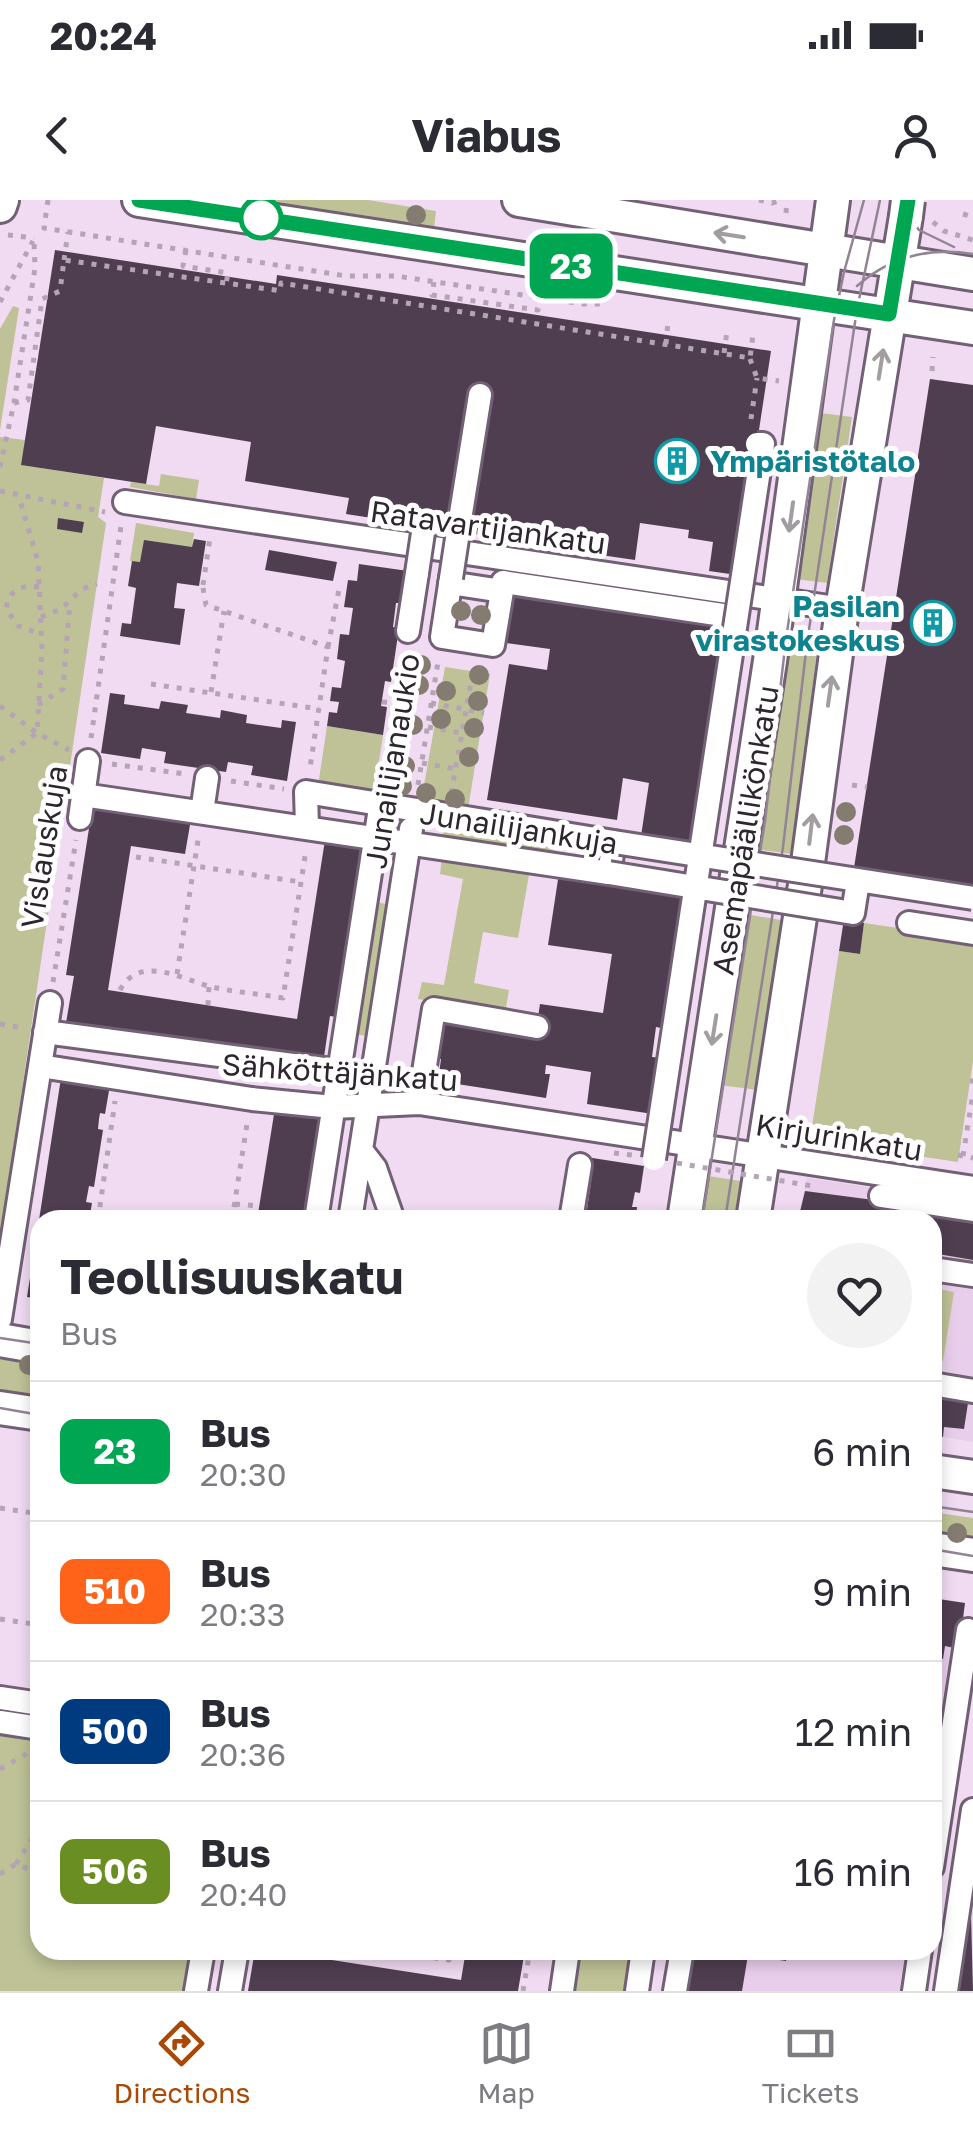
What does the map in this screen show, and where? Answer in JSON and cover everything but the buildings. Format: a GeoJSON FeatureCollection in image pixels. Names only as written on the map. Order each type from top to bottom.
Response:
{"type":"FeatureCollection","features":[{"type":"Feature","properties":{"kind":"street"},"geometry":{"type":"LineString","coordinates":[[139,200],[973,328]]}},
{"type":"Feature","properties":{"kind":"street"},"geometry":{"type":"LineString","coordinates":[[519,200],[973,274]]}},
{"type":"Feature","properties":{"kind":"street","name":"Asemapäällikönkatu"},"geometry":{"type":"LineString","coordinates":[[686,1210],[779,602],[833,200]]}},
{"type":"Feature","properties":{"kind":"street","name":"Asemapäällikönkatu"},"geometry":{"type":"LineString","coordinates":[[755,1210],[889,314],[898,263],[915,211]]}},
{"type":"Feature","properties":{"kind":"street"},"geometry":{"type":"LineString","coordinates":[[480,394],[442,637],[493,645],[503,582],[736,617]]}},
{"type":"Feature","properties":{"kind":"street"},"geometry":{"type":"LineString","coordinates":[[654,1159],[650,1122],[694,885],[763,444],[757,444]]}},
{"type":"Feature","properties":{"kind":"street","name":"Ratavartijankatu"},"geometry":{"type":"LineString","coordinates":[[124,508],[842,609]]}},
{"type":"Feature","properties":{"kind":"street"},"geometry":{"type":"LineString","coordinates":[[408,632],[424,526]]}},
{"type":"Feature","properties":{"kind":"street"},"geometry":{"type":"LineString","coordinates":[[450,580],[502,588]]}},
{"type":"Feature","properties":{"kind":"street","name":"Vislauskuja"},"geometry":{"type":"LineString","coordinates":[[82,806],[88,760]]}},
{"type":"Feature","properties":{"kind":"street"},"geometry":{"type":"LineString","coordinates":[[202,812],[207,778]]}},
{"type":"Feature","properties":{"kind":"street"},"geometry":{"type":"LineString","coordinates":[[306,792],[307,827]]}},
{"type":"Feature","properties":{"kind":"street","name":"Junailijankuja"},"geometry":{"type":"LineString","coordinates":[[306,792],[973,898]]}},
{"type":"Feature","properties":{"kind":"street","name":"Junailijanaukio"},"geometry":{"type":"LineString","coordinates":[[318,1210],[381,802]]}},
{"type":"Feature","properties":{"kind":"street","name":"Junailijankuja"},"geometry":{"type":"LineString","coordinates":[[82,806],[202,812],[307,827],[694,885],[857,917],[858,881]]}},
{"type":"Feature","properties":{"kind":"street","name":"Junailijanaukio"},"geometry":{"type":"LineString","coordinates":[[352,1210],[414,811]]}},
{"type":"Feature","properties":{"kind":"street"},"geometry":{"type":"LineString","coordinates":[[609,873],[614,842]]}},
{"type":"Feature","properties":{"kind":"street"},"geometry":{"type":"LineString","coordinates":[[770,898],[775,868]]}},
{"type":"Feature","properties":{"kind":"street"},"geometry":{"type":"LineString","coordinates":[[909,923],[973,932]]}},
{"type":"Feature","properties":{"kind":"street"},"geometry":{"type":"LineString","coordinates":[[2,1309],[50,1003]]}},
{"type":"Feature","properties":{"kind":"street"},"geometry":{"type":"LineString","coordinates":[[419,1103],[434,1009],[537,1028]]}},
{"type":"Feature","properties":{"kind":"street","name":"Sähköttäjänkatu"},"geometry":{"type":"LineString","coordinates":[[45,1032],[338,1071]]}},
{"type":"Feature","properties":{"kind":"street","name":"Sähköttäjänkatu"},"geometry":{"type":"LineString","coordinates":[[40,1066],[333,1107],[419,1103],[696,1146]]}},
{"type":"Feature","properties":{"kind":"street","name":"Kirjurinkatu"},"geometry":{"type":"LineString","coordinates":[[696,1146],[973,1188]]}},
{"type":"Feature","properties":{"kind":"street"},"geometry":{"type":"LineString","coordinates":[[361,1150],[375,1168],[390,1210]]}},
{"type":"Feature","properties":{"kind":"street"},"geometry":{"type":"LineString","coordinates":[[573,1210],[580,1165]]}},
{"type":"Feature","properties":{"kind":"street","name":"Kirjurinkatu"},"geometry":{"type":"LineString","coordinates":[[881,1196],[973,1210]]}},
{"type":"Feature","properties":{"kind":"street"},"geometry":{"type":"LineString","coordinates":[[942,1270],[973,1275]]}},
{"type":"Feature","properties":{"kind":"street"},"geometry":{"type":"LineString","coordinates":[[0,1340],[30,1345]]}},
{"type":"Feature","properties":{"kind":"street"},"geometry":{"type":"LineString","coordinates":[[942,1385],[973,1390]]}},
{"type":"Feature","properties":{"kind":"street"},"geometry":{"type":"LineString","coordinates":[[0,1408],[30,1412]]}},
{"type":"Feature","properties":{"kind":"street"},"geometry":{"type":"LineString","coordinates":[[942,1472],[973,1477]]}},
{"type":"Feature","properties":{"kind":"street"},"geometry":{"type":"LineString","coordinates":[[942,1551],[973,1556]]}},
{"type":"Feature","properties":{"kind":"street"},"geometry":{"type":"LineString","coordinates":[[942,1757],[967,1677],[968,1630]]}},
{"type":"Feature","properties":{"kind":"street"},"geometry":{"type":"LineString","coordinates":[[0,1698],[30,1702]]}},
{"type":"Feature","properties":{"kind":"street"},"geometry":{"type":"LineString","coordinates":[[0,1722],[30,1726]]}},
{"type":"Feature","properties":{"kind":"street"},"geometry":{"type":"LineString","coordinates":[[942,1796],[942,1806]]}},
{"type":"Feature","properties":{"kind":"street"},"geometry":{"type":"LineString","coordinates":[[943,1800],[973,1808],[946,1991]]}},
{"type":"Feature","properties":{"kind":"street"},"geometry":{"type":"LineString","coordinates":[[942,1869],[964,1872]]}},
{"type":"Feature","properties":{"kind":"street"},"geometry":{"type":"LineString","coordinates":[[196,1991],[201,1960]]}},
{"type":"Feature","properties":{"kind":"street"},"geometry":{"type":"LineString","coordinates":[[230,1991],[235,1960]]}},
{"type":"Feature","properties":{"kind":"street"},"geometry":{"type":"LineString","coordinates":[[562,1991],[567,1960]]}},
{"type":"Feature","properties":{"kind":"street"},"geometry":{"type":"LineString","coordinates":[[637,1991],[642,1960]]}},
{"type":"Feature","properties":{"kind":"street"},"geometry":{"type":"LineString","coordinates":[[676,1991],[681,1960]]}},
{"type":"Feature","properties":{"kind":"street"},"geometry":{"type":"LineString","coordinates":[[914,1991],[919,1960]]}},
{"type":"Feature","properties":{"kind":"path"},"geometry":{"type":"LineString","coordinates":[[48,200],[44,228],[346,276],[396,276],[584,304]]}},
{"type":"Feature","properties":{"kind":"path"},"geometry":{"type":"LineString","coordinates":[[759,200],[782,200]]}},
{"type":"Feature","properties":{"kind":"path"},"geometry":{"type":"LineString","coordinates":[[915,211],[944,231],[973,240]]}},
{"type":"Feature","properties":{"kind":"path"},"geometry":{"type":"LineString","coordinates":[[963,214],[973,217]]}},
{"type":"Feature","properties":{"kind":"path"},"geometry":{"type":"LineString","coordinates":[[14,403],[28,400],[42,299],[60,291],[68,232]]}},
{"type":"Feature","properties":{"kind":"path"},"geometry":{"type":"LineString","coordinates":[[0,234],[34,238]]}},
{"type":"Feature","properties":{"kind":"path"},"geometry":{"type":"LineString","coordinates":[[0,302],[34,238]]}},
{"type":"Feature","properties":{"kind":"path"},"geometry":{"type":"LineString","coordinates":[[0,468],[36,268],[34,238]]}},
{"type":"Feature","properties":{"kind":"path"},"geometry":{"type":"LineString","coordinates":[[186,249],[183,266],[228,272],[226,284]]}},
{"type":"Feature","properties":{"kind":"path"},"geometry":{"type":"LineString","coordinates":[[64,260],[280,290],[281,283],[750,358]]}},
{"type":"Feature","properties":{"kind":"path"},"geometry":{"type":"LineString","coordinates":[[434,282],[432,295],[538,310],[540,298]]}},
{"type":"Feature","properties":{"kind":"path"},"geometry":{"type":"LineString","coordinates":[[475,313],[477,301]]}},
{"type":"Feature","properties":{"kind":"path"},"geometry":{"type":"LineString","coordinates":[[666,345],[668,322]]}},
{"type":"Feature","properties":{"kind":"path"},"geometry":{"type":"LineString","coordinates":[[724,354],[727,331]]}},
{"type":"Feature","properties":{"kind":"path"},"geometry":{"type":"LineString","coordinates":[[751,420],[757,378],[750,358],[753,335]]}},
{"type":"Feature","properties":{"kind":"path"},"geometry":{"type":"LineString","coordinates":[[932,370],[934,357]]}},
{"type":"Feature","properties":{"kind":"path"},"geometry":{"type":"LineString","coordinates":[[757,378],[773,380]]}},
{"type":"Feature","properties":{"kind":"path"},"geometry":{"type":"LineString","coordinates":[[0,492],[124,508]]}},
{"type":"Feature","properties":{"kind":"path"},"geometry":{"type":"LineString","coordinates":[[0,760],[36,732],[38,705],[38,560],[18,497]]}},
{"type":"Feature","properties":{"kind":"path","name":"Vislauskuja"},"geometry":{"type":"LineString","coordinates":[[88,760],[124,508]]}},
{"type":"Feature","properties":{"kind":"path"},"geometry":{"type":"LineString","coordinates":[[210,538],[203,586],[206,605],[328,647]]}},
{"type":"Feature","properties":{"kind":"path"},"geometry":{"type":"LineString","coordinates":[[40,617],[70,602],[82,588],[96,584]]}},
{"type":"Feature","properties":{"kind":"path"},"geometry":{"type":"LineString","coordinates":[[306,792],[340,584]]}},
{"type":"Feature","properties":{"kind":"path"},"geometry":{"type":"LineString","coordinates":[[39,587],[21,586],[14,590],[6,609],[18,626],[41,634]]}},
{"type":"Feature","properties":{"kind":"path"},"geometry":{"type":"LineString","coordinates":[[38,705],[63,689],[70,602]]}},
{"type":"Feature","properties":{"kind":"path"},"geometry":{"type":"LineString","coordinates":[[211,693],[224,611]]}},
{"type":"Feature","properties":{"kind":"path","name":"Junailijanaukio"},"geometry":{"type":"LineString","coordinates":[[381,802],[408,632]]}},
{"type":"Feature","properties":{"kind":"path","name":"Junailijanaukio"},"geometry":{"type":"LineString","coordinates":[[414,811],[442,637]]}},
{"type":"Feature","properties":{"kind":"path"},"geometry":{"type":"LineString","coordinates":[[447,816],[472,672]]}},
{"type":"Feature","properties":{"kind":"path"},"geometry":{"type":"LineString","coordinates":[[150,684],[319,710]]}},
{"type":"Feature","properties":{"kind":"path"},"geometry":{"type":"LineString","coordinates":[[382,702],[396,703]]}},
{"type":"Feature","properties":{"kind":"path"},"geometry":{"type":"LineString","coordinates":[[431,703],[484,713]]}},
{"type":"Feature","properties":{"kind":"path"},"geometry":{"type":"LineString","coordinates":[[0,706],[36,732],[88,760]]}},
{"type":"Feature","properties":{"kind":"path"},"geometry":{"type":"LineString","coordinates":[[385,723],[393,724]]}},
{"type":"Feature","properties":{"kind":"path"},"geometry":{"type":"LineString","coordinates":[[428,727],[462,733]]}},
{"type":"Feature","properties":{"kind":"path"},"geometry":{"type":"LineString","coordinates":[[422,763],[456,769]]}},
{"type":"Feature","properties":{"kind":"path"},"geometry":{"type":"LineString","coordinates":[[852,785],[866,788]]}},
{"type":"Feature","properties":{"kind":"path","name":"Vislauskuja"},"geometry":{"type":"LineString","coordinates":[[50,1003],[82,806]]}},
{"type":"Feature","properties":{"kind":"path"},"geometry":{"type":"LineString","coordinates":[[178,974],[202,812]]}},
{"type":"Feature","properties":{"kind":"path"},"geometry":{"type":"LineString","coordinates":[[120,990],[123,983],[148,970],[178,974],[209,986],[283,998],[307,827]]}},
{"type":"Feature","properties":{"kind":"path"},"geometry":{"type":"LineString","coordinates":[[136,858],[301,882]]}},
{"type":"Feature","properties":{"kind":"path"},"geometry":{"type":"LineString","coordinates":[[208,1006],[209,986]]}},
{"type":"Feature","properties":{"kind":"path"},"geometry":{"type":"LineString","coordinates":[[99,1210],[118,1078]]}},
{"type":"Feature","properties":{"kind":"path"},"geometry":{"type":"LineString","coordinates":[[973,1093],[961,1156],[973,1158]]}},
{"type":"Feature","properties":{"kind":"path"},"geometry":{"type":"LineString","coordinates":[[234,1210],[252,1098]]}},
{"type":"Feature","properties":{"kind":"path"},"geometry":{"type":"LineString","coordinates":[[802,1129],[811,1130]]}},
{"type":"Feature","properties":{"kind":"path"},"geometry":{"type":"LineString","coordinates":[[614,1152],[812,1186]]}},
{"type":"Feature","properties":{"kind":"path"},"geometry":{"type":"LineString","coordinates":[[235,1204],[259,1206]]}},
{"type":"Feature","properties":{"kind":"path"},"geometry":{"type":"LineString","coordinates":[[0,1508],[30,1512]]}},
{"type":"Feature","properties":{"kind":"path"},"geometry":{"type":"LineString","coordinates":[[0,1619],[30,1624]]}},
{"type":"Feature","properties":{"kind":"path"},"geometry":{"type":"LineString","coordinates":[[0,1768],[30,1752]]}},
{"type":"Feature","properties":{"kind":"path"},"geometry":{"type":"LineString","coordinates":[[0,1874],[16,1864],[30,1842]]}},
{"type":"Feature","properties":{"kind":"path"},"geometry":{"type":"LineString","coordinates":[[16,1864],[30,1870]]}},
{"type":"Feature","properties":{"kind":"path"},"geometry":{"type":"LineString","coordinates":[[524,1991],[529,1960]]}},
{"type":"Feature","properties":{"kind":"shaded area"},"geometry":{"type":"Polygon","coordinates":[[[807,1178],[973,1202],[973,1442],[942,1437],[942,1210],[800,1210],[807,1178]]]}},
{"type":"Feature","properties":{"kind":"shaded area"},"geometry":{"type":"Polygon","coordinates":[[[942,1599],[965,1603],[942,1761],[942,1599]]]}},
{"type":"Feature","properties":{"kind":"shaded area"},"geometry":{"type":"Polygon","coordinates":[[[686,1960],[913,1960],[908,1991],[681,1991],[686,1960]]]}},
{"type":"Feature","properties":{"kind":"green space"},"geometry":{"type":"Polygon","coordinates":[[[258,200],[368,200],[436,211],[434,228],[258,200]]]}},
{"type":"Feature","properties":{"kind":"green space"},"geometry":{"type":"Polygon","coordinates":[[[13,306],[19,308],[0,430],[0,329],[13,306]]]}},
{"type":"Feature","properties":{"kind":"green space"},"geometry":{"type":"Polygon","coordinates":[[[813,412],[852,417],[827,583],[787,578],[813,412]]]}},
{"type":"Feature","properties":{"kind":"green space"},"geometry":{"type":"Polygon","coordinates":[[[0,437],[25,440],[22,465],[104,478],[98,517],[106,523],[0,1238],[0,437]]]}},
{"type":"Feature","properties":{"kind":"green space"},"geometry":{"type":"Polygon","coordinates":[[[161,474],[199,480],[196,499],[130,487],[131,482],[159,486],[161,474]]]}},
{"type":"Feature","properties":{"kind":"green space"},"geometry":{"type":"Polygon","coordinates":[[[136,523],[194,533],[192,547],[140,562],[130,561],[136,523]]]}},
{"type":"Feature","properties":{"kind":"green space"},"geometry":{"type":"Polygon","coordinates":[[[780,636],[818,642],[792,854],[754,849],[780,636]]]}},
{"type":"Feature","properties":{"kind":"green space"},"geometry":{"type":"Polygon","coordinates":[[[445,667],[490,674],[468,809],[421,802],[445,667]]]}},
{"type":"Feature","properties":{"kind":"green space"},"geometry":{"type":"Polygon","coordinates":[[[327,726],[383,735],[374,794],[318,786],[327,726]]]}},
{"type":"Feature","properties":{"kind":"green space"},"geometry":{"type":"Polygon","coordinates":[[[444,825],[556,842],[553,856],[442,839],[444,825]]]}},
{"type":"Feature","properties":{"kind":"green space"},"geometry":{"type":"Polygon","coordinates":[[[442,857],[530,869],[518,938],[483,932],[474,983],[509,990],[505,1013],[418,999],[422,982],[444,985],[463,879],[440,874],[442,857]]]}},
{"type":"Feature","properties":{"kind":"green space"},"geometry":{"type":"Polygon","coordinates":[[[375,902],[387,904],[367,1036],[354,1034],[375,902]]]}},
{"type":"Feature","properties":{"kind":"green space"},"geometry":{"type":"Polygon","coordinates":[[[745,914],[793,922],[766,1091],[719,1085],[745,914]]]}},
{"type":"Feature","properties":{"kind":"green space"},"geometry":{"type":"Polygon","coordinates":[[[864,923],[973,939],[973,1061],[958,1162],[810,1140],[839,951],[860,954],[864,923]]]}},
{"type":"Feature","properties":{"kind":"green space"},"geometry":{"type":"Polygon","coordinates":[[[702,1175],[741,1181],[737,1210],[697,1210],[702,1175]]]}},
{"type":"Feature","properties":{"kind":"green space"},"geometry":{"type":"Polygon","coordinates":[[[942,1290],[954,1292],[942,1361],[942,1290]]]}},
{"type":"Feature","properties":{"kind":"green space"},"geometry":{"type":"Polygon","coordinates":[[[0,1351],[30,1356],[30,1402],[0,1397],[0,1351]]]}},
{"type":"Feature","properties":{"kind":"green space"},"geometry":{"type":"Polygon","coordinates":[[[942,1513],[973,1518],[973,1545],[942,1540],[942,1513]]]}},
{"type":"Feature","properties":{"kind":"green space"},"geometry":{"type":"Polygon","coordinates":[[[0,1732],[30,1736],[30,1960],[192,1960],[187,1991],[0,1991],[0,1732]]]}},
{"type":"Feature","properties":{"kind":"green space"},"geometry":{"type":"Polygon","coordinates":[[[575,1960],[632,1960],[627,1991],[570,1991],[575,1960]]]}},
{"type":"Feature","properties":{"kind":"tram line"},"geometry":{"type":"LineString","coordinates":[[704,1210],[765,821],[786,639],[834,320],[864,200]]}},
{"type":"Feature","properties":{"kind":"tram line"},"geometry":{"type":"LineString","coordinates":[[727,1210],[783,847],[807,643],[857,309],[880,200]]}},
{"type":"Feature","properties":{"kind":"tram line"},"geometry":{"type":"LineString","coordinates":[[896,200],[919,230],[954,247]]}},
{"type":"Feature","properties":{"kind":"tram line"},"geometry":{"type":"LineString","coordinates":[[857,286],[883,268],[911,256],[941,252],[973,254]]}},
{"type":"Feature","properties":{"kind":"tram line"},"geometry":{"type":"LineString","coordinates":[[0,1338],[30,1342]]}},
{"type":"Feature","properties":{"kind":"tram line"},"geometry":{"type":"LineString","coordinates":[[0,1408],[30,1413]]}},
{"type":"Feature","properties":{"kind":"tram line"},"geometry":{"type":"LineString","coordinates":[[942,1507],[973,1512]]}},
{"type":"Feature","properties":{"kind":"tram line"},"geometry":{"type":"LineString","coordinates":[[942,1551],[973,1556]]}},
{"type":"Feature","properties":{"kind":"bus line","name":"23"},"geometry":{"type":"LineString","coordinates":[[139,200],[889,314],[908,200]]}},
{"type":"Feature","properties":{"kind":"place","name":"Ympäristötalo"},"geometry":{"type":"Point","coordinates":[677,461]}},
{"type":"Feature","properties":{"kind":"place","name":"Pasilan virastokeskus"},"geometry":{"type":"Point","coordinates":[933,623]}}]}
